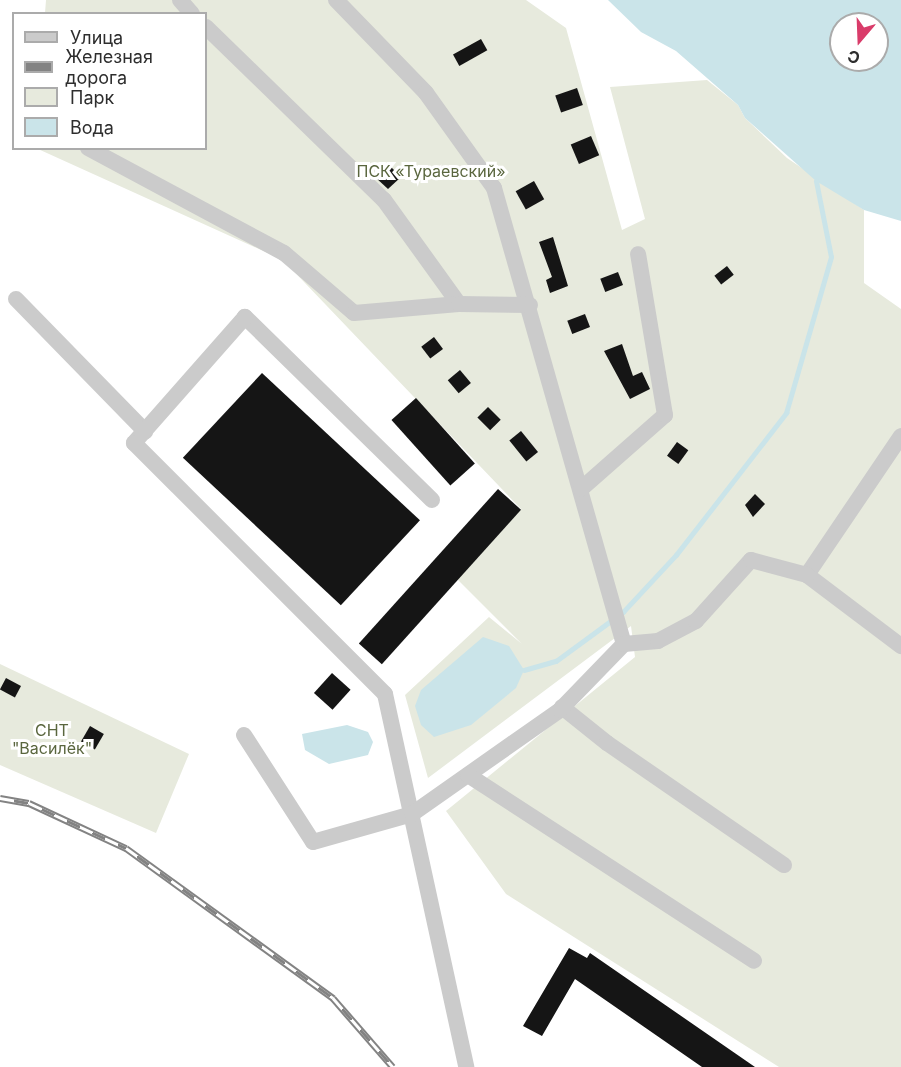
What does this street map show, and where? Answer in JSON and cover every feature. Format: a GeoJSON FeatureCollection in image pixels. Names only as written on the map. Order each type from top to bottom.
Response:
{"type":"FeatureCollection","features":[{"type":"Feature","properties":{"kind":"street"},"geometry":{"type":"LineString","coordinates":[[180,0],[190,12]]}},
{"type":"Feature","properties":{"kind":"street"},"geometry":{"type":"LineString","coordinates":[[336,0],[426,93],[494,188],[530,304],[624,644]]}},
{"type":"Feature","properties":{"kind":"street"},"geometry":{"type":"LineString","coordinates":[[207,28],[384,200],[459,304]]}},
{"type":"Feature","properties":{"kind":"street"},"geometry":{"type":"LineString","coordinates":[[92,150],[284,253],[354,313],[459,304],[530,304]]}},
{"type":"Feature","properties":{"kind":"street"},"geometry":{"type":"LineString","coordinates":[[581,489],[665,415],[638,254]]}},
{"type":"Feature","properties":{"kind":"street"},"geometry":{"type":"LineString","coordinates":[[16,299],[145,431]]}},
{"type":"Feature","properties":{"kind":"street"},"geometry":{"type":"LineString","coordinates":[[432,500],[245,316],[134,443],[385,694],[466,1067]]}},
{"type":"Feature","properties":{"kind":"street"},"geometry":{"type":"LineString","coordinates":[[807,575],[901,436]]}},
{"type":"Feature","properties":{"kind":"street"},"geometry":{"type":"LineString","coordinates":[[244,735],[313,842],[412,814],[562,707],[624,644],[658,641],[696,621],[751,560],[807,575],[901,646]]}},
{"type":"Feature","properties":{"kind":"street"},"geometry":{"type":"LineString","coordinates":[[562,707],[607,743],[784,865]]}},
{"type":"Feature","properties":{"kind":"street"},"geometry":{"type":"LineString","coordinates":[[468,775],[754,961]]}},
{"type":"Feature","properties":{"kind":"green space","name":"ПСК «Тураевский»"},"geometry":{"type":"Polygon","coordinates":[[[46,0],[526,0],[566,28],[622,230],[645,219],[610,87],[707,80],[738,105],[745,118],[787,158],[864,210],[864,283],[901,309],[901,1067],[779,1067],[506,894],[446,811],[635,657],[631,626],[428,778],[405,695],[489,617],[522,644],[456,578],[521,509],[283,260],[40,150],[207,150],[207,12],[45,12],[46,0]]]}},
{"type":"Feature","properties":{"kind":"green space","name":"СНТ \"Василёк\""},"geometry":{"type":"Polygon","coordinates":[[[0,664],[189,754],[156,833],[0,765],[0,664]]]}},
{"type":"Feature","properties":{"kind":"water"},"geometry":{"type":"Polygon","coordinates":[[[608,0],[901,0],[901,221],[864,210],[816,181],[745,118],[738,105],[676,51],[641,32],[608,0]]]}},
{"type":"Feature","properties":{"kind":"water"},"geometry":{"type":"Polygon","coordinates":[[[483,637],[509,646],[524,670],[516,688],[471,725],[434,737],[421,725],[415,706],[421,690],[483,637]]]}},
{"type":"Feature","properties":{"kind":"water"},"geometry":{"type":"Polygon","coordinates":[[[347,725],[368,732],[373,742],[368,755],[329,764],[305,750],[302,734],[347,725]]]}},
{"type":"Feature","properties":{"kind":"building"},"geometry":{"type":"Polygon","coordinates":[[[481,39],[487,50],[459,66],[453,55],[481,39]]]}},
{"type":"Feature","properties":{"kind":"building"},"geometry":{"type":"Polygon","coordinates":[[[577,88],[583,105],[561,113],[555,95],[577,88]]]}},
{"type":"Feature","properties":{"kind":"building"},"geometry":{"type":"Polygon","coordinates":[[[591,136],[599,155],[579,164],[571,145],[591,136]]]}},
{"type":"Feature","properties":{"kind":"building"},"geometry":{"type":"Polygon","coordinates":[[[389,165],[401,177],[388,189],[375,177],[389,165]]]}},
{"type":"Feature","properties":{"kind":"building"},"geometry":{"type":"Polygon","coordinates":[[[534,181],[544,199],[526,210],[516,191],[534,181]]]}},
{"type":"Feature","properties":{"kind":"building"},"geometry":{"type":"Polygon","coordinates":[[[553,237],[568,286],[550,293],[546,280],[552,277],[539,242],[553,237]]]}},
{"type":"Feature","properties":{"kind":"building"},"geometry":{"type":"Polygon","coordinates":[[[727,266],[734,275],[721,285],[714,276],[727,266]]]}},
{"type":"Feature","properties":{"kind":"building"},"geometry":{"type":"Polygon","coordinates":[[[618,272],[623,285],[605,292],[600,279],[618,272]]]}},
{"type":"Feature","properties":{"kind":"building"},"geometry":{"type":"Polygon","coordinates":[[[585,314],[590,327],[572,334],[567,321],[585,314]]]}},
{"type":"Feature","properties":{"kind":"building"},"geometry":{"type":"Polygon","coordinates":[[[434,337],[443,349],[430,359],[421,347],[434,337]]]}},
{"type":"Feature","properties":{"kind":"building"},"geometry":{"type":"Polygon","coordinates":[[[622,344],[633,376],[642,372],[650,389],[630,399],[604,351],[622,344]]]}},
{"type":"Feature","properties":{"kind":"building"},"geometry":{"type":"Polygon","coordinates":[[[460,370],[471,383],[459,393],[448,380],[460,370]]]}},
{"type":"Feature","properties":{"kind":"building"},"geometry":{"type":"Polygon","coordinates":[[[262,373],[420,520],[341,605],[183,458],[262,373]]]}},
{"type":"Feature","properties":{"kind":"building"},"geometry":{"type":"Polygon","coordinates":[[[416,398],[475,463],[450,485],[391,420],[416,398]]]}},
{"type":"Feature","properties":{"kind":"building"},"geometry":{"type":"Polygon","coordinates":[[[488,407],[501,420],[490,430],[477,418],[488,407]]]}},
{"type":"Feature","properties":{"kind":"building"},"geometry":{"type":"Polygon","coordinates":[[[521,431],[538,452],[526,461],[509,440],[521,431]]]}},
{"type":"Feature","properties":{"kind":"building"},"geometry":{"type":"Polygon","coordinates":[[[677,442],[688,450],[678,464],[667,456],[677,442]]]}},
{"type":"Feature","properties":{"kind":"building"},"geometry":{"type":"Polygon","coordinates":[[[498,489],[521,510],[382,664],[359,644],[498,489]]]}},
{"type":"Feature","properties":{"kind":"building"},"geometry":{"type":"Polygon","coordinates":[[[755,494],[765,504],[753,517],[745,505],[755,494]]]}},
{"type":"Feature","properties":{"kind":"building"},"geometry":{"type":"Polygon","coordinates":[[[332,673],[351,690],[333,710],[314,693],[332,673]]]}},
{"type":"Feature","properties":{"kind":"building"},"geometry":{"type":"Polygon","coordinates":[[[6,678],[21,686],[15,697],[0,690],[6,678]]]}},
{"type":"Feature","properties":{"kind":"building"},"geometry":{"type":"Polygon","coordinates":[[[90,726],[104,734],[95,750],[81,742],[90,726]]]}},
{"type":"Feature","properties":{"kind":"building"},"geometry":{"type":"Polygon","coordinates":[[[569,948],[587,958],[590,953],[755,1067],[702,1067],[575,979],[542,1036],[523,1026],[569,948]]]}},
{"type":"Feature","properties":{"kind":"waterway"},"geometry":{"type":"LineString","coordinates":[[524,670],[556,661],[623,612],[676,555],[786,413],[831,257],[816,181]]}},
{"type":"Feature","properties":{"kind":"railway"},"geometry":{"type":"LineString","coordinates":[[0,798],[29,803],[126,848],[333,998],[393,1067]]}}]}
